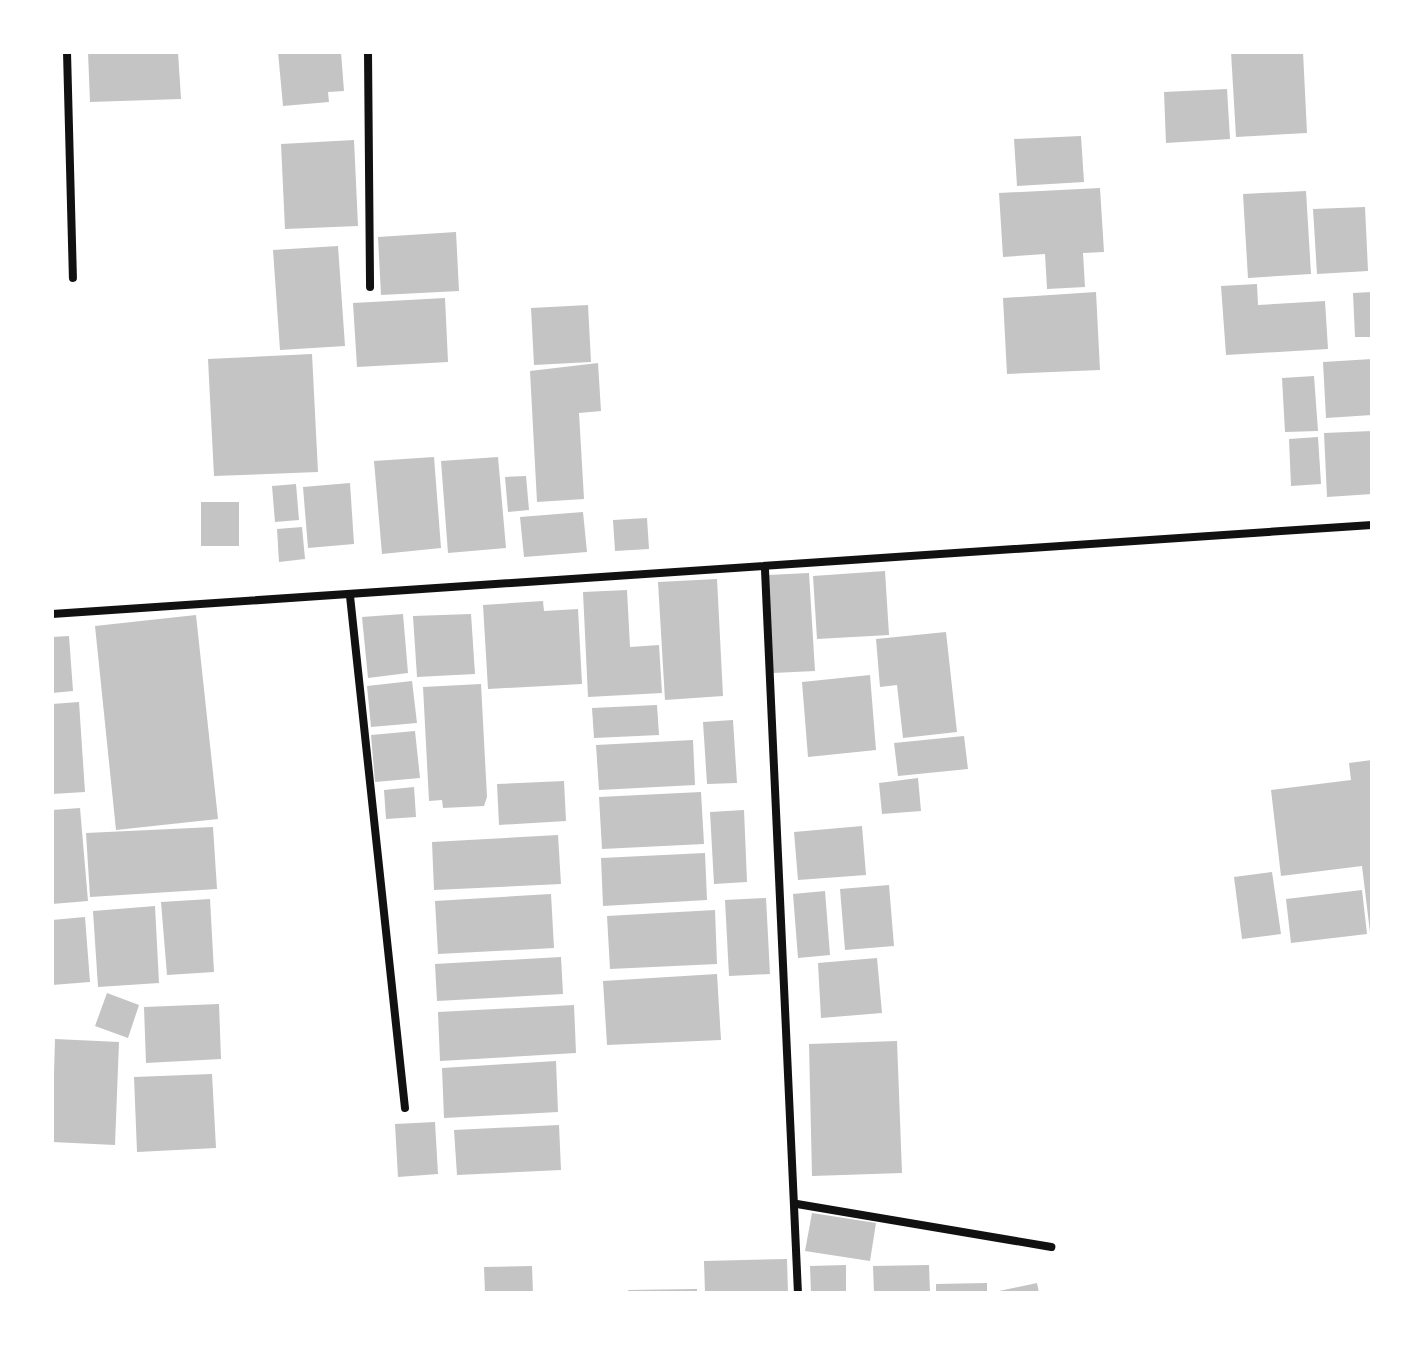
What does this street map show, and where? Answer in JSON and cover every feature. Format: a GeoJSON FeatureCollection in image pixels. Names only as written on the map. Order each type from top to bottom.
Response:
{"type":"FeatureCollection","features":[{"type":"Feature","properties":{"kind":"street"},"geometry":{"type":"LineString","coordinates":[[67,52],[73,278]]}},
{"type":"Feature","properties":{"kind":"street"},"geometry":{"type":"LineString","coordinates":[[368,52],[370,287]]}},
{"type":"Feature","properties":{"kind":"street"},"geometry":{"type":"LineString","coordinates":[[52,614],[765,570],[1372,525]]}},
{"type":"Feature","properties":{"kind":"street"},"geometry":{"type":"LineString","coordinates":[[765,570],[797,1204],[798,1293]]}},
{"type":"Feature","properties":{"kind":"street"},"geometry":{"type":"LineString","coordinates":[[350,596],[405,1108]]}},
{"type":"Feature","properties":{"kind":"street"},"geometry":{"type":"LineString","coordinates":[[797,1204],[1051,1247]]}},
{"type":"Feature","properties":{"kind":"building"},"geometry":{"type":"Polygon","coordinates":[[[88,52],[178,52],[181,99],[90,102],[88,52]]]}},
{"type":"Feature","properties":{"kind":"building"},"geometry":{"type":"Polygon","coordinates":[[[278,52],[341,52],[344,91],[328,92],[329,102],[283,106],[278,52]]]}},
{"type":"Feature","properties":{"kind":"building"},"geometry":{"type":"Polygon","coordinates":[[[1231,52],[1303,52],[1307,133],[1236,137],[1231,52]]]}},
{"type":"Feature","properties":{"kind":"building"},"geometry":{"type":"Polygon","coordinates":[[[1227,89],[1230,139],[1166,143],[1164,92],[1227,89]]]}},
{"type":"Feature","properties":{"kind":"building"},"geometry":{"type":"Polygon","coordinates":[[[1081,136],[1084,182],[1017,186],[1014,139],[1081,136]]]}},
{"type":"Feature","properties":{"kind":"building"},"geometry":{"type":"Polygon","coordinates":[[[354,140],[358,226],[285,229],[281,144],[354,140]]]}},
{"type":"Feature","properties":{"kind":"building"},"geometry":{"type":"Polygon","coordinates":[[[1100,188],[1104,252],[1083,253],[1085,287],[1047,289],[1045,254],[1003,257],[999,193],[1100,188]]]}},
{"type":"Feature","properties":{"kind":"building"},"geometry":{"type":"Polygon","coordinates":[[[1306,191],[1311,274],[1248,278],[1243,194],[1306,191]]]}},
{"type":"Feature","properties":{"kind":"building"},"geometry":{"type":"Polygon","coordinates":[[[1365,207],[1368,271],[1317,274],[1313,209],[1365,207]]]}},
{"type":"Feature","properties":{"kind":"building"},"geometry":{"type":"Polygon","coordinates":[[[456,232],[459,291],[381,295],[378,237],[456,232]]]}},
{"type":"Feature","properties":{"kind":"building"},"geometry":{"type":"Polygon","coordinates":[[[338,246],[345,346],[280,350],[273,250],[338,246]]]}},
{"type":"Feature","properties":{"kind":"building"},"geometry":{"type":"Polygon","coordinates":[[[1257,284],[1258,305],[1325,301],[1328,349],[1226,355],[1221,286],[1257,284]]]}},
{"type":"Feature","properties":{"kind":"building"},"geometry":{"type":"Polygon","coordinates":[[[1096,292],[1100,370],[1007,374],[1003,298],[1096,292]]]}},
{"type":"Feature","properties":{"kind":"building"},"geometry":{"type":"Polygon","coordinates":[[[1372,292],[1372,337],[1355,337],[1353,293],[1372,292]]]}},
{"type":"Feature","properties":{"kind":"building"},"geometry":{"type":"Polygon","coordinates":[[[445,298],[448,362],[357,367],[353,303],[445,298]]]}},
{"type":"Feature","properties":{"kind":"building"},"geometry":{"type":"Polygon","coordinates":[[[588,305],[591,362],[534,365],[531,308],[588,305]]]}},
{"type":"Feature","properties":{"kind":"building"},"geometry":{"type":"Polygon","coordinates":[[[312,354],[318,472],[214,476],[208,359],[312,354]]]}},
{"type":"Feature","properties":{"kind":"building"},"geometry":{"type":"Polygon","coordinates":[[[1372,359],[1372,415],[1326,418],[1323,362],[1372,359]]]}},
{"type":"Feature","properties":{"kind":"building"},"geometry":{"type":"Polygon","coordinates":[[[598,363],[601,411],[579,413],[584,499],[537,502],[530,371],[598,363]]]}},
{"type":"Feature","properties":{"kind":"building"},"geometry":{"type":"Polygon","coordinates":[[[1314,376],[1318,431],[1285,432],[1282,378],[1314,376]]]}},
{"type":"Feature","properties":{"kind":"building"},"geometry":{"type":"Polygon","coordinates":[[[1372,431],[1372,494],[1327,497],[1324,433],[1372,431]]]}},
{"type":"Feature","properties":{"kind":"building"},"geometry":{"type":"Polygon","coordinates":[[[1318,437],[1321,484],[1291,486],[1289,439],[1318,437]]]}},
{"type":"Feature","properties":{"kind":"building"},"geometry":{"type":"Polygon","coordinates":[[[434,457],[441,548],[382,554],[374,461],[434,457]]]}},
{"type":"Feature","properties":{"kind":"building"},"geometry":{"type":"Polygon","coordinates":[[[498,457],[506,548],[448,553],[441,461],[498,457]]]}},
{"type":"Feature","properties":{"kind":"building"},"geometry":{"type":"Polygon","coordinates":[[[526,476],[529,510],[508,512],[505,477],[526,476]]]}},
{"type":"Feature","properties":{"kind":"building"},"geometry":{"type":"Polygon","coordinates":[[[350,483],[354,544],[308,548],[303,487],[350,483]]]}},
{"type":"Feature","properties":{"kind":"building"},"geometry":{"type":"Polygon","coordinates":[[[296,484],[299,520],[275,522],[272,486],[296,484]]]}},
{"type":"Feature","properties":{"kind":"building"},"geometry":{"type":"Polygon","coordinates":[[[201,502],[239,502],[239,546],[201,546],[201,502]]]}},
{"type":"Feature","properties":{"kind":"building"},"geometry":{"type":"Polygon","coordinates":[[[583,512],[587,552],[524,557],[520,517],[583,512]]]}},
{"type":"Feature","properties":{"kind":"building"},"geometry":{"type":"Polygon","coordinates":[[[647,518],[649,549],[615,551],[613,520],[647,518]]]}},
{"type":"Feature","properties":{"kind":"building"},"geometry":{"type":"Polygon","coordinates":[[[302,527],[305,559],[279,562],[277,529],[302,527]]]}},
{"type":"Feature","properties":{"kind":"building"},"geometry":{"type":"Polygon","coordinates":[[[885,571],[889,635],[817,639],[813,576],[885,571]]]}},
{"type":"Feature","properties":{"kind":"building"},"geometry":{"type":"Polygon","coordinates":[[[809,573],[815,671],[773,673],[768,575],[809,573]]]}},
{"type":"Feature","properties":{"kind":"building"},"geometry":{"type":"Polygon","coordinates":[[[717,579],[723,696],[665,700],[658,582],[717,579]]]}},
{"type":"Feature","properties":{"kind":"building"},"geometry":{"type":"Polygon","coordinates":[[[627,590],[630,647],[659,645],[662,693],[588,697],[583,592],[627,590]]]}},
{"type":"Feature","properties":{"kind":"building"},"geometry":{"type":"Polygon","coordinates":[[[543,601],[544,611],[578,609],[582,684],[488,689],[483,605],[543,601]]]}},
{"type":"Feature","properties":{"kind":"building"},"geometry":{"type":"Polygon","coordinates":[[[403,614],[408,673],[368,678],[362,617],[403,614]]]}},
{"type":"Feature","properties":{"kind":"building"},"geometry":{"type":"Polygon","coordinates":[[[471,614],[475,674],[417,677],[413,616],[471,614]]]}},
{"type":"Feature","properties":{"kind":"building"},"geometry":{"type":"Polygon","coordinates":[[[196,615],[218,819],[116,830],[95,626],[196,615]]]}},
{"type":"Feature","properties":{"kind":"building"},"geometry":{"type":"Polygon","coordinates":[[[946,632],[957,732],[903,738],[897,685],[880,687],[876,639],[946,632]]]}},
{"type":"Feature","properties":{"kind":"building"},"geometry":{"type":"Polygon","coordinates":[[[69,636],[73,691],[52,693],[52,637],[69,636]]]}},
{"type":"Feature","properties":{"kind":"building"},"geometry":{"type":"Polygon","coordinates":[[[870,675],[876,750],[808,757],[802,682],[870,675]]]}},
{"type":"Feature","properties":{"kind":"building"},"geometry":{"type":"Polygon","coordinates":[[[412,681],[417,723],[371,727],[367,686],[412,681]]]}},
{"type":"Feature","properties":{"kind":"building"},"geometry":{"type":"Polygon","coordinates":[[[481,684],[487,797],[484,806],[443,808],[442,800],[429,801],[423,687],[481,684]]]}},
{"type":"Feature","properties":{"kind":"building"},"geometry":{"type":"Polygon","coordinates":[[[79,702],[85,792],[52,794],[52,704],[79,702]]]}},
{"type":"Feature","properties":{"kind":"building"},"geometry":{"type":"Polygon","coordinates":[[[657,705],[659,735],[594,738],[592,708],[657,705]]]}},
{"type":"Feature","properties":{"kind":"building"},"geometry":{"type":"Polygon","coordinates":[[[733,720],[737,783],[707,784],[703,722],[733,720]]]}},
{"type":"Feature","properties":{"kind":"building"},"geometry":{"type":"Polygon","coordinates":[[[415,731],[420,778],[375,782],[371,735],[415,731]]]}},
{"type":"Feature","properties":{"kind":"building"},"geometry":{"type":"Polygon","coordinates":[[[964,736],[968,769],[898,776],[894,743],[964,736]]]}},
{"type":"Feature","properties":{"kind":"building"},"geometry":{"type":"Polygon","coordinates":[[[693,740],[695,785],[599,790],[596,745],[693,740]]]}},
{"type":"Feature","properties":{"kind":"building"},"geometry":{"type":"Polygon","coordinates":[[[1372,760],[1370,932],[1362,866],[1281,876],[1271,790],[1351,780],[1349,763],[1372,760]]]}},
{"type":"Feature","properties":{"kind":"building"},"geometry":{"type":"Polygon","coordinates":[[[918,778],[921,811],[882,814],[879,783],[918,778]]]}},
{"type":"Feature","properties":{"kind":"building"},"geometry":{"type":"Polygon","coordinates":[[[564,781],[566,821],[499,825],[497,784],[564,781]]]}},
{"type":"Feature","properties":{"kind":"building"},"geometry":{"type":"Polygon","coordinates":[[[414,787],[416,817],[386,819],[384,790],[414,787]]]}},
{"type":"Feature","properties":{"kind":"building"},"geometry":{"type":"Polygon","coordinates":[[[701,792],[704,844],[602,849],[599,797],[701,792]]]}},
{"type":"Feature","properties":{"kind":"building"},"geometry":{"type":"Polygon","coordinates":[[[80,808],[88,901],[52,904],[52,810],[80,808]]]}},
{"type":"Feature","properties":{"kind":"building"},"geometry":{"type":"Polygon","coordinates":[[[744,810],[747,882],[714,884],[710,812],[744,810]]]}},
{"type":"Feature","properties":{"kind":"building"},"geometry":{"type":"Polygon","coordinates":[[[862,826],[866,875],[798,880],[794,832],[862,826]]]}},
{"type":"Feature","properties":{"kind":"building"},"geometry":{"type":"Polygon","coordinates":[[[213,827],[217,889],[90,897],[86,833],[213,827]]]}},
{"type":"Feature","properties":{"kind":"building"},"geometry":{"type":"Polygon","coordinates":[[[558,835],[561,884],[434,890],[432,842],[558,835]]]}},
{"type":"Feature","properties":{"kind":"building"},"geometry":{"type":"Polygon","coordinates":[[[705,853],[707,900],[603,906],[601,858],[705,853]]]}},
{"type":"Feature","properties":{"kind":"building"},"geometry":{"type":"Polygon","coordinates":[[[1272,872],[1281,934],[1242,939],[1234,877],[1272,872]]]}},
{"type":"Feature","properties":{"kind":"building"},"geometry":{"type":"Polygon","coordinates":[[[889,885],[894,946],[845,950],[840,889],[889,885]]]}},
{"type":"Feature","properties":{"kind":"building"},"geometry":{"type":"Polygon","coordinates":[[[1362,890],[1367,934],[1291,943],[1286,899],[1362,890]]]}},
{"type":"Feature","properties":{"kind":"building"},"geometry":{"type":"Polygon","coordinates":[[[825,891],[830,955],[798,958],[793,894],[825,891]]]}},
{"type":"Feature","properties":{"kind":"building"},"geometry":{"type":"Polygon","coordinates":[[[551,894],[554,948],[438,954],[435,901],[551,894]]]}},
{"type":"Feature","properties":{"kind":"building"},"geometry":{"type":"Polygon","coordinates":[[[766,898],[770,974],[729,976],[725,900],[766,898]]]}},
{"type":"Feature","properties":{"kind":"building"},"geometry":{"type":"Polygon","coordinates":[[[210,899],[214,972],[167,975],[161,902],[210,899]]]}},
{"type":"Feature","properties":{"kind":"building"},"geometry":{"type":"Polygon","coordinates":[[[155,906],[159,983],[98,987],[93,911],[155,906]]]}},
{"type":"Feature","properties":{"kind":"building"},"geometry":{"type":"Polygon","coordinates":[[[715,910],[717,964],[610,969],[607,916],[715,910]]]}},
{"type":"Feature","properties":{"kind":"building"},"geometry":{"type":"Polygon","coordinates":[[[85,917],[90,982],[52,985],[52,920],[85,917]]]}},
{"type":"Feature","properties":{"kind":"building"},"geometry":{"type":"Polygon","coordinates":[[[561,957],[563,994],[437,1001],[435,964],[561,957]]]}},
{"type":"Feature","properties":{"kind":"building"},"geometry":{"type":"Polygon","coordinates":[[[877,958],[882,1013],[821,1018],[818,963],[877,958]]]}},
{"type":"Feature","properties":{"kind":"building"},"geometry":{"type":"Polygon","coordinates":[[[717,974],[721,1040],[607,1045],[603,981],[717,974]]]}},
{"type":"Feature","properties":{"kind":"building"},"geometry":{"type":"Polygon","coordinates":[[[107,993],[139,1005],[128,1038],[95,1026],[107,993]]]}},
{"type":"Feature","properties":{"kind":"building"},"geometry":{"type":"Polygon","coordinates":[[[219,1004],[221,1059],[146,1063],[144,1007],[219,1004]]]}},
{"type":"Feature","properties":{"kind":"building"},"geometry":{"type":"Polygon","coordinates":[[[574,1005],[576,1053],[440,1061],[438,1012],[574,1005]]]}},
{"type":"Feature","properties":{"kind":"building"},"geometry":{"type":"Polygon","coordinates":[[[55,1039],[119,1042],[115,1145],[52,1142],[55,1039]]]}},
{"type":"Feature","properties":{"kind":"building"},"geometry":{"type":"Polygon","coordinates":[[[897,1041],[902,1173],[812,1176],[809,1044],[897,1041]]]}},
{"type":"Feature","properties":{"kind":"building"},"geometry":{"type":"Polygon","coordinates":[[[556,1061],[558,1112],[444,1118],[442,1068],[556,1061]]]}},
{"type":"Feature","properties":{"kind":"building"},"geometry":{"type":"Polygon","coordinates":[[[212,1074],[216,1148],[137,1152],[134,1077],[212,1074]]]}},
{"type":"Feature","properties":{"kind":"building"},"geometry":{"type":"Polygon","coordinates":[[[435,1122],[438,1174],[398,1177],[395,1124],[435,1122]]]}},
{"type":"Feature","properties":{"kind":"building"},"geometry":{"type":"Polygon","coordinates":[[[559,1125],[561,1170],[457,1175],[454,1130],[559,1125]]]}},
{"type":"Feature","properties":{"kind":"building"},"geometry":{"type":"Polygon","coordinates":[[[812,1213],[876,1223],[870,1261],[805,1251],[812,1213]]]}},
{"type":"Feature","properties":{"kind":"building"},"geometry":{"type":"Polygon","coordinates":[[[787,1259],[788,1293],[705,1293],[704,1261],[787,1259]]]}},
{"type":"Feature","properties":{"kind":"building"},"geometry":{"type":"Polygon","coordinates":[[[846,1265],[846,1293],[811,1293],[810,1266],[846,1265]]]}},
{"type":"Feature","properties":{"kind":"building"},"geometry":{"type":"Polygon","coordinates":[[[929,1265],[930,1293],[874,1293],[873,1266],[929,1265]]]}},
{"type":"Feature","properties":{"kind":"building"},"geometry":{"type":"Polygon","coordinates":[[[532,1266],[533,1293],[485,1293],[484,1267],[532,1266]]]}},
{"type":"Feature","properties":{"kind":"building"},"geometry":{"type":"Polygon","coordinates":[[[987,1283],[987,1293],[936,1293],[936,1284],[987,1283]]]}},
{"type":"Feature","properties":{"kind":"building"},"geometry":{"type":"Polygon","coordinates":[[[1037,1283],[1039,1293],[994,1293],[994,1292],[1037,1283]]]}},
{"type":"Feature","properties":{"kind":"building"},"geometry":{"type":"Polygon","coordinates":[[[697,1289],[697,1293],[628,1293],[628,1290],[697,1289]]]}}]}
